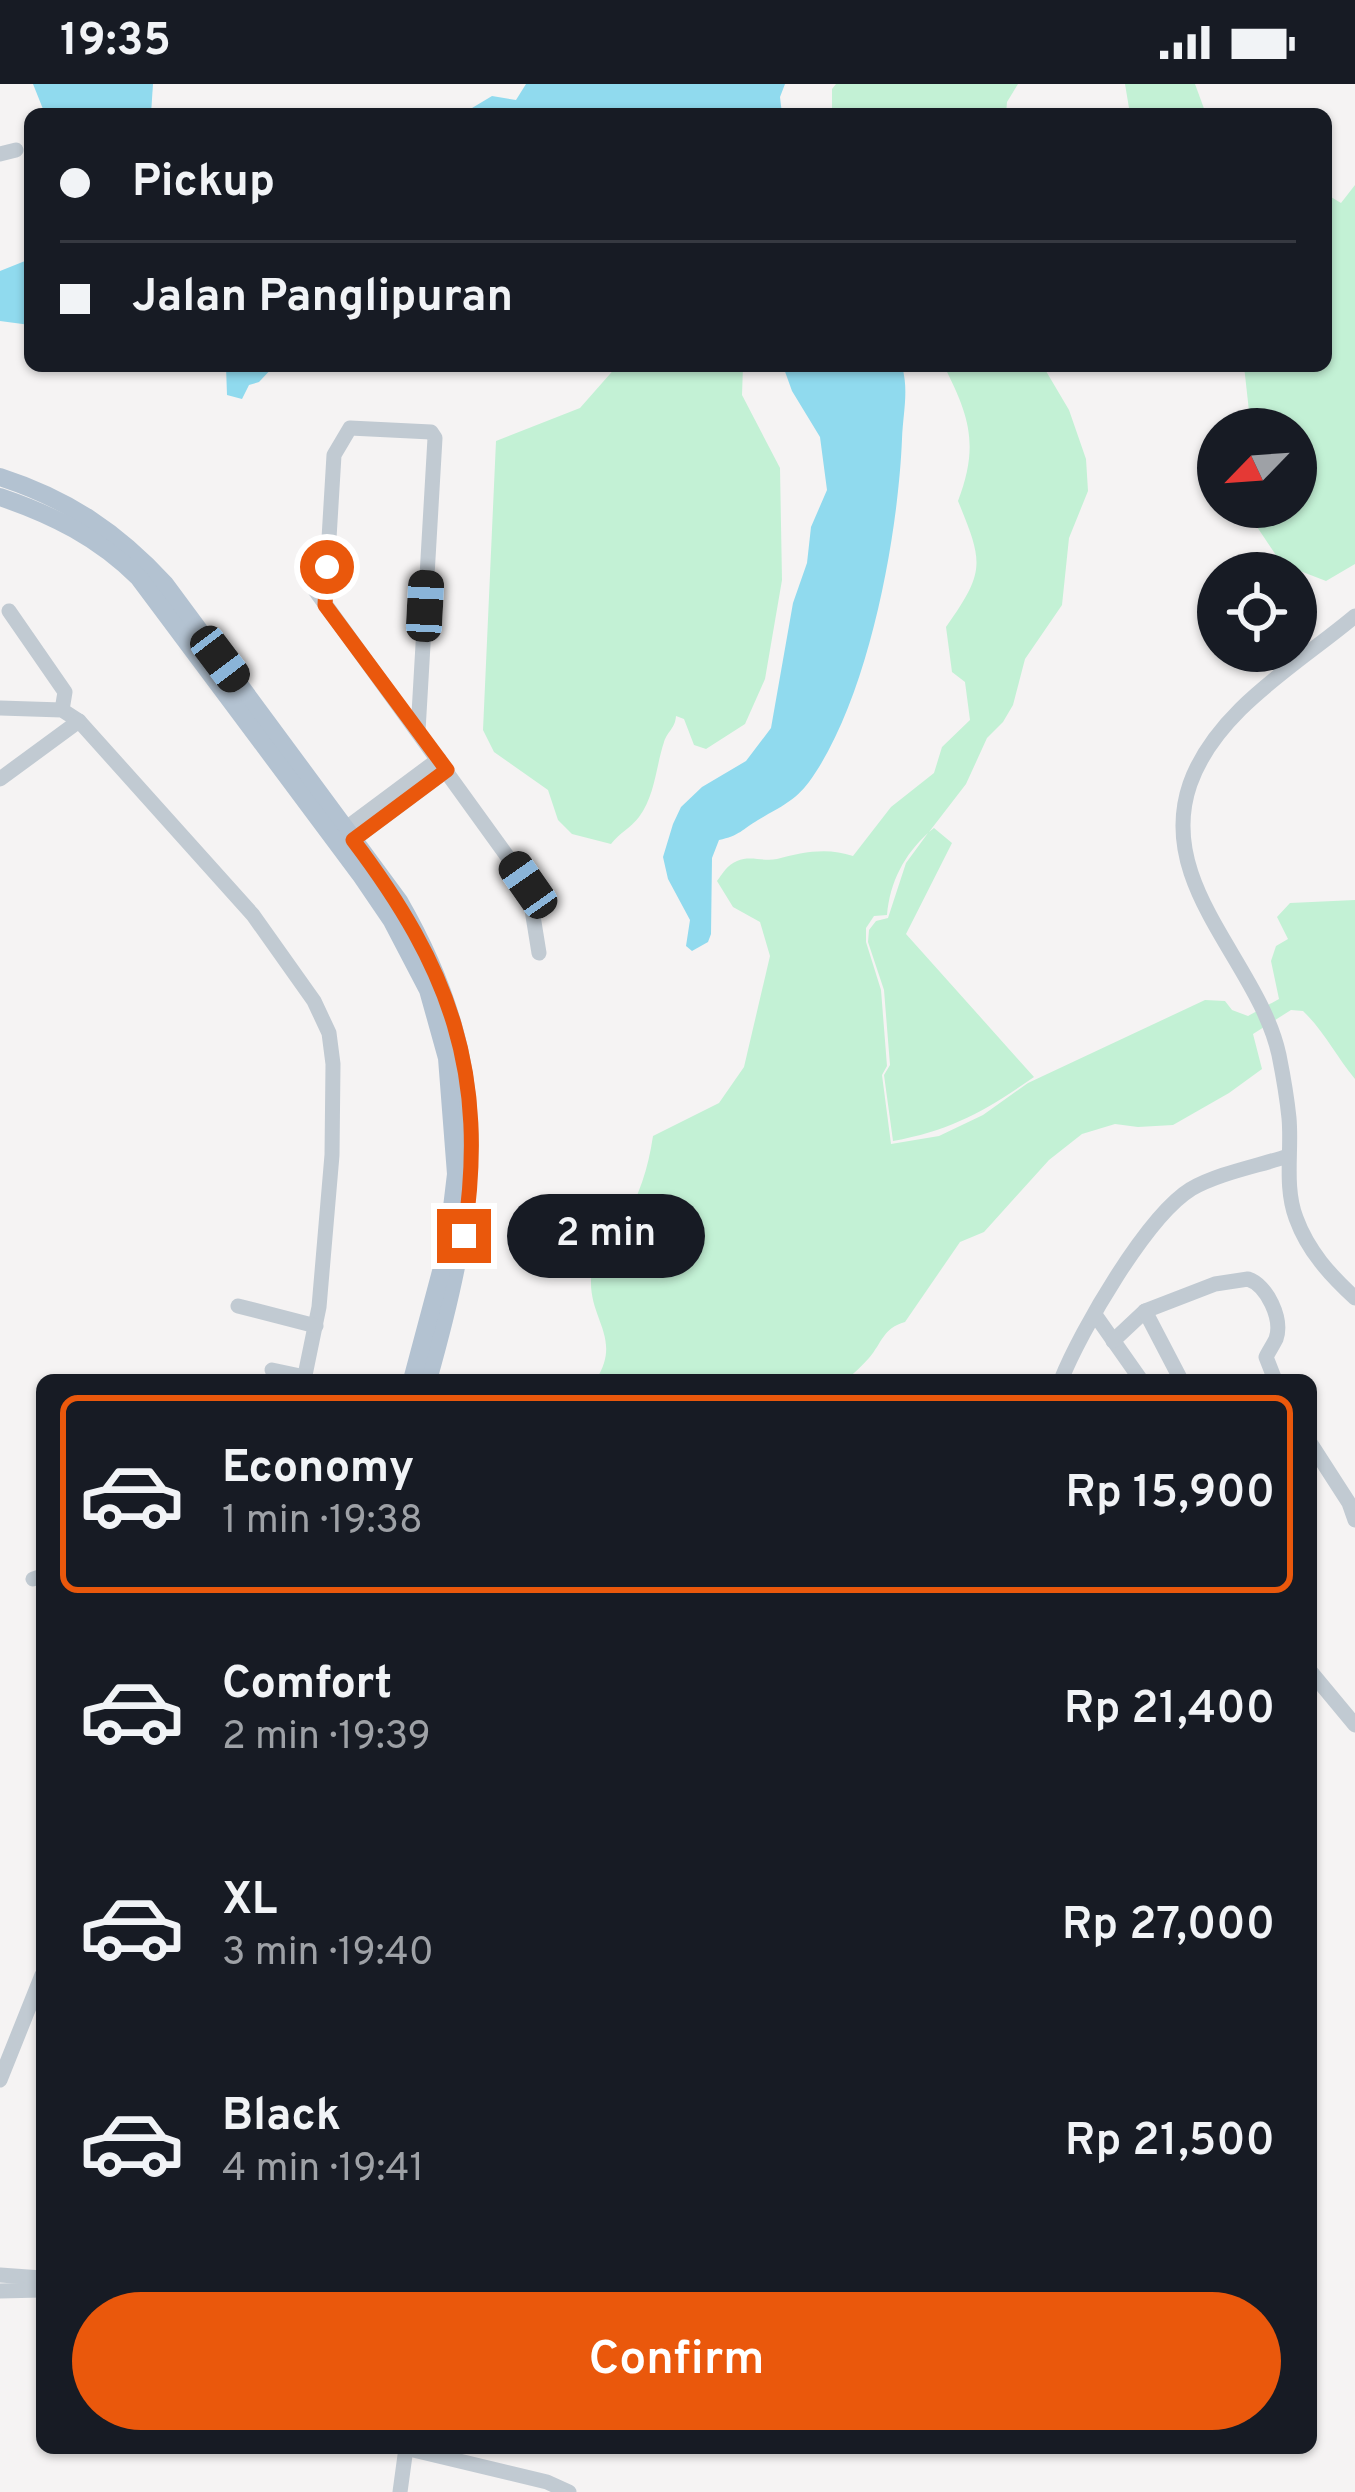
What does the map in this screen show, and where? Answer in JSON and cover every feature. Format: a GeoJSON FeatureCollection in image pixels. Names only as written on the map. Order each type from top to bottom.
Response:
{"type":"FeatureCollection","features":[{"type":"Feature","properties":{"kind":"main road"},"geometry":{"type":"LineString","coordinates":[[0,477],[70,505],[130,547],[165,584],[392,921],[428,990],[447,1058],[456,1153],[444,1294],[429,1374]]}},
{"type":"Feature","properties":{"kind":"main road"},"geometry":{"type":"LineString","coordinates":[[0,497],[68,524],[126,565],[349,834],[424,944],[457,1028],[471,1160],[468,1212],[414,1374]]}},
{"type":"Feature","properties":{"kind":"street"},"geometry":{"type":"LineString","coordinates":[[325,605],[334,454],[350,428],[431,432],[435,438],[418,731]]}},
{"type":"Feature","properties":{"kind":"street"},"geometry":{"type":"LineString","coordinates":[[307,579],[528,885],[539,953]]}},
{"type":"Feature","properties":{"kind":"street"},"geometry":{"type":"LineString","coordinates":[[9,611],[65,692],[62,710]]}},
{"type":"Feature","properties":{"kind":"street"},"geometry":{"type":"LineString","coordinates":[[1355,616],[1219,733],[1190,783],[1183,835],[1189,872],[1256,995],[1279,1054],[1289,1121],[1294,1213],[1309,1248],[1355,1298]]}},
{"type":"Feature","properties":{"kind":"street"},"geometry":{"type":"LineString","coordinates":[[0,709],[62,710],[79,721],[253,915],[314,1001],[329,1033],[333,1139],[316,1326],[306,1374]]}},
{"type":"Feature","properties":{"kind":"street"},"geometry":{"type":"LineString","coordinates":[[0,779],[79,721]]}},
{"type":"Feature","properties":{"kind":"street"},"geometry":{"type":"LineString","coordinates":[[349,834],[443,764]]}},
{"type":"Feature","properties":{"kind":"street"},"geometry":{"type":"LineString","coordinates":[[1064,1374],[1160,1213],[1193,1188],[1288,1156]]}},
{"type":"Feature","properties":{"kind":"street"},"geometry":{"type":"LineString","coordinates":[[1113,1341],[1145,1311],[1223,1282],[1258,1282],[1277,1327],[1266,1357],[1272,1374]]}},
{"type":"Feature","properties":{"kind":"street"},"geometry":{"type":"LineString","coordinates":[[238,1306],[316,1326]]}},
{"type":"Feature","properties":{"kind":"street"},"geometry":{"type":"LineString","coordinates":[[1145,1311],[1178,1374]]}},
{"type":"Feature","properties":{"kind":"street"},"geometry":{"type":"LineString","coordinates":[[1096,1316],[1137,1374]]}},
{"type":"Feature","properties":{"kind":"street"},"geometry":{"type":"LineString","coordinates":[[272,1370],[288,1374]]}},
{"type":"Feature","properties":{"kind":"street"},"geometry":{"type":"LineString","coordinates":[[1317,1452],[1355,1520]]}},
{"type":"Feature","properties":{"kind":"street"},"geometry":{"type":"LineString","coordinates":[[1317,1679],[1355,1725]]}},
{"type":"Feature","properties":{"kind":"street"},"geometry":{"type":"LineString","coordinates":[[0,2080],[36,1990]]}},
{"type":"Feature","properties":{"kind":"street"},"geometry":{"type":"LineString","coordinates":[[0,2275],[36,2278]]}},
{"type":"Feature","properties":{"kind":"street"},"geometry":{"type":"LineString","coordinates":[[0,2290],[36,2290]]}},
{"type":"Feature","properties":{"kind":"street"},"geometry":{"type":"LineString","coordinates":[[400,2492],[404,2454]]}},
{"type":"Feature","properties":{"kind":"street"},"geometry":{"type":"LineString","coordinates":[[430,2454],[547,2482],[569,2492]]}},
{"type":"Feature","properties":{"kind":"green space"},"geometry":{"type":"Polygon","coordinates":[[[836,84],[1018,84],[1006,108],[832,108],[836,84]]]}},
{"type":"Feature","properties":{"kind":"green space"},"geometry":{"type":"Polygon","coordinates":[[[1125,84],[1195,84],[1204,108],[1129,108],[1125,84]]]}},
{"type":"Feature","properties":{"kind":"green space"},"geometry":{"type":"Polygon","coordinates":[[[1355,185],[1355,564],[1326,581],[1317,578],[1317,552],[1274,552],[1258,528],[1317,528],[1317,408],[1249,408],[1245,372],[1332,372],[1332,198],[1341,203],[1355,185]]]}},
{"type":"Feature","properties":{"kind":"green space"},"geometry":{"type":"Polygon","coordinates":[[[612,372],[743,372],[742,395],[780,468],[782,580],[765,679],[745,724],[706,749],[694,745],[684,719],[676,716],[644,809],[611,844],[572,834],[558,820],[548,790],[494,752],[483,730],[496,441],[580,408],[612,372]]]}},
{"type":"Feature","properties":{"kind":"green space"},"geometry":{"type":"Polygon","coordinates":[[[947,372],[1047,372],[1069,410],[1086,459],[1088,491],[1069,538],[1062,605],[1025,659],[1013,705],[987,738],[966,784],[929,832],[934,828],[952,843],[906,934],[1034,1077],[967,1118],[893,1141],[884,1075],[890,1065],[884,990],[868,942],[869,930],[876,921],[888,918],[906,863],[928,833],[900,870],[887,915],[874,916],[866,928],[866,942],[881,990],[887,1066],[882,1075],[891,1144],[939,1136],[983,1115],[1028,1083],[1205,1000],[1225,1001],[1232,1010],[1248,1016],[1279,999],[1271,961],[1276,946],[1288,939],[1277,917],[1290,903],[1355,900],[1355,1079],[1303,1011],[1291,1010],[1253,1034],[1262,1069],[1229,1093],[1173,1125],[1115,1124],[1082,1134],[1049,1160],[984,1232],[960,1242],[905,1322],[887,1332],[852,1374],[599,1374],[606,1341],[592,1295],[592,1270],[634,1203],[653,1136],[719,1103],[744,1067],[770,956],[760,922],[733,907],[717,881],[742,859],[772,860],[825,851],[853,856],[891,807],[934,773],[942,747],[970,720],[965,682],[952,672],[946,627],[968,592],[976,566],[958,501],[970,448],[960,401],[947,372]]]}},
{"type":"Feature","properties":{"kind":"water"},"geometry":{"type":"Polygon","coordinates":[[[33,84],[153,84],[151,108],[43,108],[33,84]]]}},
{"type":"Feature","properties":{"kind":"water"},"geometry":{"type":"Polygon","coordinates":[[[526,84],[785,84],[781,108],[472,108],[492,96],[516,100],[526,84]]]}},
{"type":"Feature","properties":{"kind":"water"},"geometry":{"type":"Polygon","coordinates":[[[24,261],[24,324],[0,321],[0,271],[24,261]]]}},
{"type":"Feature","properties":{"kind":"water"},"geometry":{"type":"Polygon","coordinates":[[[226,372],[268,372],[249,385],[242,399],[227,395],[226,372]]]}},
{"type":"Feature","properties":{"kind":"water"},"geometry":{"type":"Polygon","coordinates":[[[785,372],[903,372],[899,479],[886,570],[863,664],[830,748],[792,800],[719,840],[712,858],[711,934],[708,942],[692,951],[686,946],[690,920],[668,879],[663,857],[681,807],[702,787],[746,761],[771,728],[793,603],[807,563],[811,527],[827,490],[820,437],[785,372]]]}},
{"type":"Feature","properties":{"kind":"route"},"geometry":{"type":"LineString","coordinates":[[327,567],[325,605],[447,770],[353,840],[424,944],[457,1028],[471,1160],[464,1236]]}}]}
